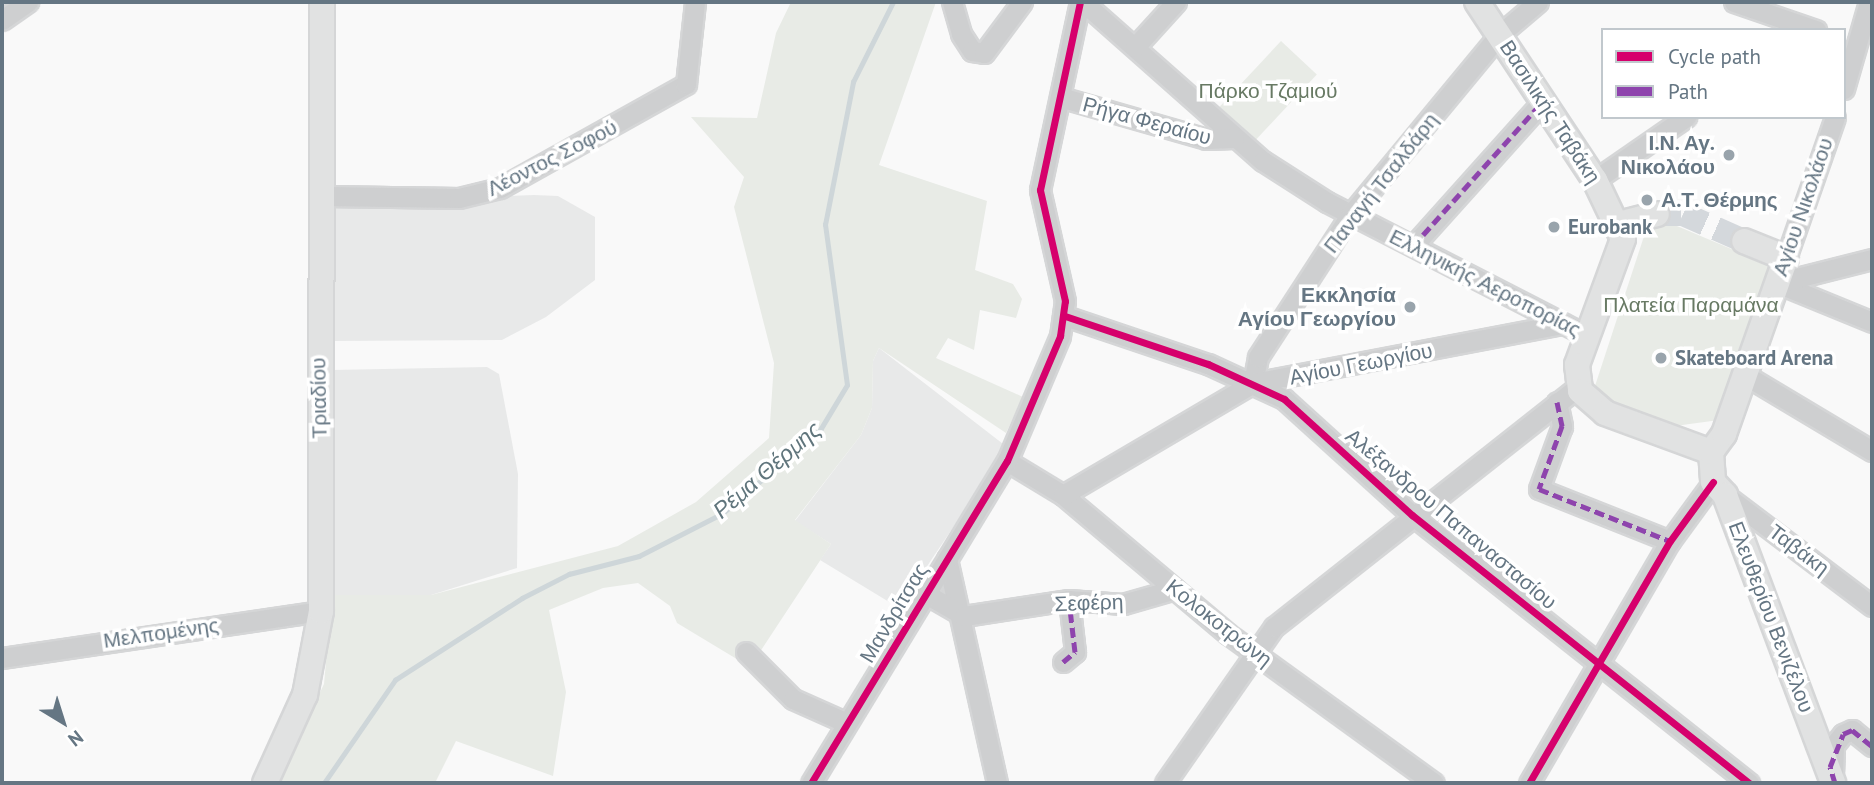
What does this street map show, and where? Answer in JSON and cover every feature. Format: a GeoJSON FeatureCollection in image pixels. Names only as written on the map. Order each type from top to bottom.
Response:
{"type":"FeatureCollection","features":[{"type":"Feature","properties":{"kind":"main road","name":"Τριαδίου"},"geometry":{"type":"LineString","coordinates":[[265,783],[305,695],[321,611],[318,350],[324,195],[322,2]]}},
{"type":"Feature","properties":{"kind":"main road","name":"Βασιλικής Ταβάκη"},"geometry":{"type":"LineString","coordinates":[[1478,2],[1595,180],[1618,224]]}},
{"type":"Feature","properties":{"kind":"main road"},"geometry":{"type":"LineString","coordinates":[[1657,214],[1618,224],[1623,251],[1576,370],[1577,387],[1601,412],[1711,452]]}},
{"type":"Feature","properties":{"kind":"main road"},"geometry":{"type":"LineString","coordinates":[[1744,241],[1786,258]]}},
{"type":"Feature","properties":{"kind":"main road","name":"Αγίου Νικολάου"},"geometry":{"type":"LineString","coordinates":[[1711,452],[1724,434],[1786,258]]}},
{"type":"Feature","properties":{"kind":"main road","name":"Ελευθερίου Βενιζέλου"},"geometry":{"type":"LineString","coordinates":[[1711,452],[1719,488],[1834,783]]}},
{"type":"Feature","properties":{"kind":"street"},"geometry":{"type":"LineString","coordinates":[[2,20],[28,2]]}},
{"type":"Feature","properties":{"kind":"street","name":"Λέοντος Σοφού"},"geometry":{"type":"LineString","coordinates":[[324,195],[459,198],[500,188],[686,85],[695,2]]}},
{"type":"Feature","properties":{"kind":"street"},"geometry":{"type":"LineString","coordinates":[[952,2],[961,34],[972,51],[984,53],[1022,2]]}},
{"type":"Feature","properties":{"kind":"street"},"geometry":{"type":"LineString","coordinates":[[1065,316],[1040,190],[1081,2]]}},
{"type":"Feature","properties":{"kind":"street","name":"Ελληνικής Αεροπορίας"},"geometry":{"type":"LineString","coordinates":[[1081,2],[1135,47],[1234,138],[1352,214],[1588,336]]}},
{"type":"Feature","properties":{"kind":"street"},"geometry":{"type":"LineString","coordinates":[[1135,47],[1176,2]]}},
{"type":"Feature","properties":{"kind":"street","name":"Παναγή Τσαλδάρη"},"geometry":{"type":"LineString","coordinates":[[1253,383],[1258,357],[1352,214],[1499,35],[1538,2]]}},
{"type":"Feature","properties":{"kind":"street"},"geometry":{"type":"LineString","coordinates":[[1734,2],[1810,28]]}},
{"type":"Feature","properties":{"kind":"street"},"geometry":{"type":"LineString","coordinates":[[1846,83],[1869,2]]}},
{"type":"Feature","properties":{"kind":"street","name":"Ρήγα Φεραίου"},"geometry":{"type":"LineString","coordinates":[[1060,97],[1206,139],[1234,138]]}},
{"type":"Feature","properties":{"kind":"street"},"geometry":{"type":"LineString","coordinates":[[1413,246],[1542,102]]}},
{"type":"Feature","properties":{"kind":"street"},"geometry":{"type":"LineString","coordinates":[[1595,180],[1683,119]]}},
{"type":"Feature","properties":{"kind":"street","name":"Αγίου Νικολάου"},"geometry":{"type":"LineString","coordinates":[[1786,258],[1834,119]]}},
{"type":"Feature","properties":{"kind":"street"},"geometry":{"type":"LineString","coordinates":[[1777,283],[1872,259]]}},
{"type":"Feature","properties":{"kind":"street"},"geometry":{"type":"LineString","coordinates":[[1777,283],[1872,322]]}},
{"type":"Feature","properties":{"kind":"street","name":"Αλέξανδρου Παπαναστασίου"},"geometry":{"type":"LineString","coordinates":[[1065,316],[1253,383],[1284,399],[1412,515],[1749,783]]}},
{"type":"Feature","properties":{"kind":"street","name":"Μανδρίτσας"},"geometry":{"type":"LineString","coordinates":[[811,783],[1007,461],[1065,316]]}},
{"type":"Feature","properties":{"kind":"street","name":"Αγίου Γεωργίου"},"geometry":{"type":"LineString","coordinates":[[1063,495],[1253,383],[1563,324]]}},
{"type":"Feature","properties":{"kind":"street"},"geometry":{"type":"LineString","coordinates":[[1745,375],[1872,451]]}},
{"type":"Feature","properties":{"kind":"street"},"geometry":{"type":"LineString","coordinates":[[1165,783],[1254,651],[1274,627],[1412,515],[1577,387]]}},
{"type":"Feature","properties":{"kind":"street"},"geometry":{"type":"LineString","coordinates":[[1557,402],[1562,426],[1539,489],[1670,541]]}},
{"type":"Feature","properties":{"kind":"street","name":"Κολοκοτρώνη"},"geometry":{"type":"LineString","coordinates":[[1007,461],[1063,495],[1254,651],[1434,783]]}},
{"type":"Feature","properties":{"kind":"street"},"geometry":{"type":"LineString","coordinates":[[1529,783],[1670,541],[1719,488]]}},
{"type":"Feature","properties":{"kind":"street","name":"Ταβάκη"},"geometry":{"type":"LineString","coordinates":[[1719,488],[1872,606]]}},
{"type":"Feature","properties":{"kind":"street"},"geometry":{"type":"LineString","coordinates":[[947,559],[997,783]]}},
{"type":"Feature","properties":{"kind":"street","name":"Σεφέρη"},"geometry":{"type":"LineString","coordinates":[[960,614],[1069,600],[1123,604],[1175,589]]}},
{"type":"Feature","properties":{"kind":"street"},"geometry":{"type":"LineString","coordinates":[[926,594],[960,614]]}},
{"type":"Feature","properties":{"kind":"street"},"geometry":{"type":"LineString","coordinates":[[1063,662],[1075,652],[1069,600]]}},
{"type":"Feature","properties":{"kind":"street","name":"Μελπομένης"},"geometry":{"type":"LineString","coordinates":[[2,658],[321,611]]}},
{"type":"Feature","properties":{"kind":"street"},"geometry":{"type":"LineString","coordinates":[[746,652],[793,699],[847,723]]}},
{"type":"Feature","properties":{"kind":"street"},"geometry":{"type":"LineString","coordinates":[[1834,783],[1830,767],[1843,734],[1852,730],[1872,746]]}},
{"type":"Feature","properties":{"kind":"shaded area"},"geometry":{"type":"Polygon","coordinates":[[[558,196],[595,217],[595,280],[546,317],[502,340],[331,341],[332,202],[558,196]]]}},
{"type":"Feature","properties":{"kind":"shaded area"},"geometry":{"type":"Polygon","coordinates":[[[879,348],[1007,447],[899,608],[820,560],[831,544],[795,521],[861,435],[872,408],[873,361],[879,348]]]}},
{"type":"Feature","properties":{"kind":"shaded area"},"geometry":{"type":"Polygon","coordinates":[[[487,367],[499,374],[518,474],[517,568],[431,595],[332,595],[332,370],[487,367]]]}},
{"type":"Feature","properties":{"kind":"green space"},"geometry":{"type":"Polygon","coordinates":[[[791,2],[936,2],[879,165],[987,201],[975,270],[1013,284],[1022,299],[1016,318],[980,310],[974,350],[948,338],[936,358],[1023,397],[1006,433],[879,348],[873,361],[872,408],[861,435],[795,520],[831,544],[750,667],[677,623],[670,606],[638,583],[603,588],[549,610],[566,692],[553,776],[456,741],[435,783],[277,783],[324,684],[332,595],[431,595],[618,546],[696,502],[769,438],[774,363],[734,207],[744,177],[691,117],[757,118],[776,33],[791,2]]]}},
{"type":"Feature","properties":{"kind":"green space","name":"Πάρκο Τζαμιού"},"geometry":{"type":"Polygon","coordinates":[[[1281,41],[1317,74],[1255,141],[1219,108],[1281,41]]]}},
{"type":"Feature","properties":{"kind":"green space","name":"Πλατεία Παραμάνα"},"geometry":{"type":"Polygon","coordinates":[[[1658,218],[1767,264],[1773,273],[1719,420],[1675,426],[1609,403],[1594,389],[1649,221],[1658,218]]]}},
{"type":"Feature","properties":{"kind":"waterway","name":"Ρέμα Θέρμης"},"geometry":{"type":"LineString","coordinates":[[324,783],[395,680],[522,598],[569,574],[639,556],[723,513],[820,430],[847,385],[825,225],[853,82],[893,2]]}},
{"type":"Feature","properties":{"kind":"tunnel"},"geometry":{"type":"LineString","coordinates":[[1657,214],[1683,214],[1744,241]]}},
{"type":"Feature","properties":{"kind":"marked path"},"geometry":{"type":"LineString","coordinates":[[1413,246],[1542,102]]}},
{"type":"Feature","properties":{"kind":"marked path"},"geometry":{"type":"LineString","coordinates":[[1557,402],[1562,426],[1539,489],[1670,541]]}},
{"type":"Feature","properties":{"kind":"marked path"},"geometry":{"type":"LineString","coordinates":[[1063,662],[1075,652],[1069,600]]}},
{"type":"Feature","properties":{"kind":"marked path"},"geometry":{"type":"LineString","coordinates":[[1835,783],[1830,767],[1843,734],[1852,730],[1872,746]]}},
{"type":"Feature","properties":{"kind":"cycle path"},"geometry":{"type":"LineString","coordinates":[[811,783],[1007,461],[1060,336],[1065,301],[1040,190],[1080,2]]}},
{"type":"Feature","properties":{"kind":"cycle path"},"geometry":{"type":"LineString","coordinates":[[1065,316],[1208,364],[1284,399],[1412,515],[1749,783]]}},
{"type":"Feature","properties":{"kind":"cycle path"},"geometry":{"type":"LineString","coordinates":[[1529,783],[1670,541],[1713,482]]}},
{"type":"Feature","properties":{"kind":"place","name":"Ι.Ν. Αγ. Νικολάου"},"geometry":{"type":"Point","coordinates":[1729,155]}},
{"type":"Feature","properties":{"kind":"place","name":"Α.Τ. Θέρμης"},"geometry":{"type":"Point","coordinates":[1647,200]}},
{"type":"Feature","properties":{"kind":"place","name":"Eurobank"},"geometry":{"type":"Point","coordinates":[1554,227]}},
{"type":"Feature","properties":{"kind":"place","name":"Εκκλησία Αγίου Γεωργίου"},"geometry":{"type":"Point","coordinates":[1410,307]}},
{"type":"Feature","properties":{"kind":"place","name":"Skateboard Arena"},"geometry":{"type":"Point","coordinates":[1661,358]}}]}
